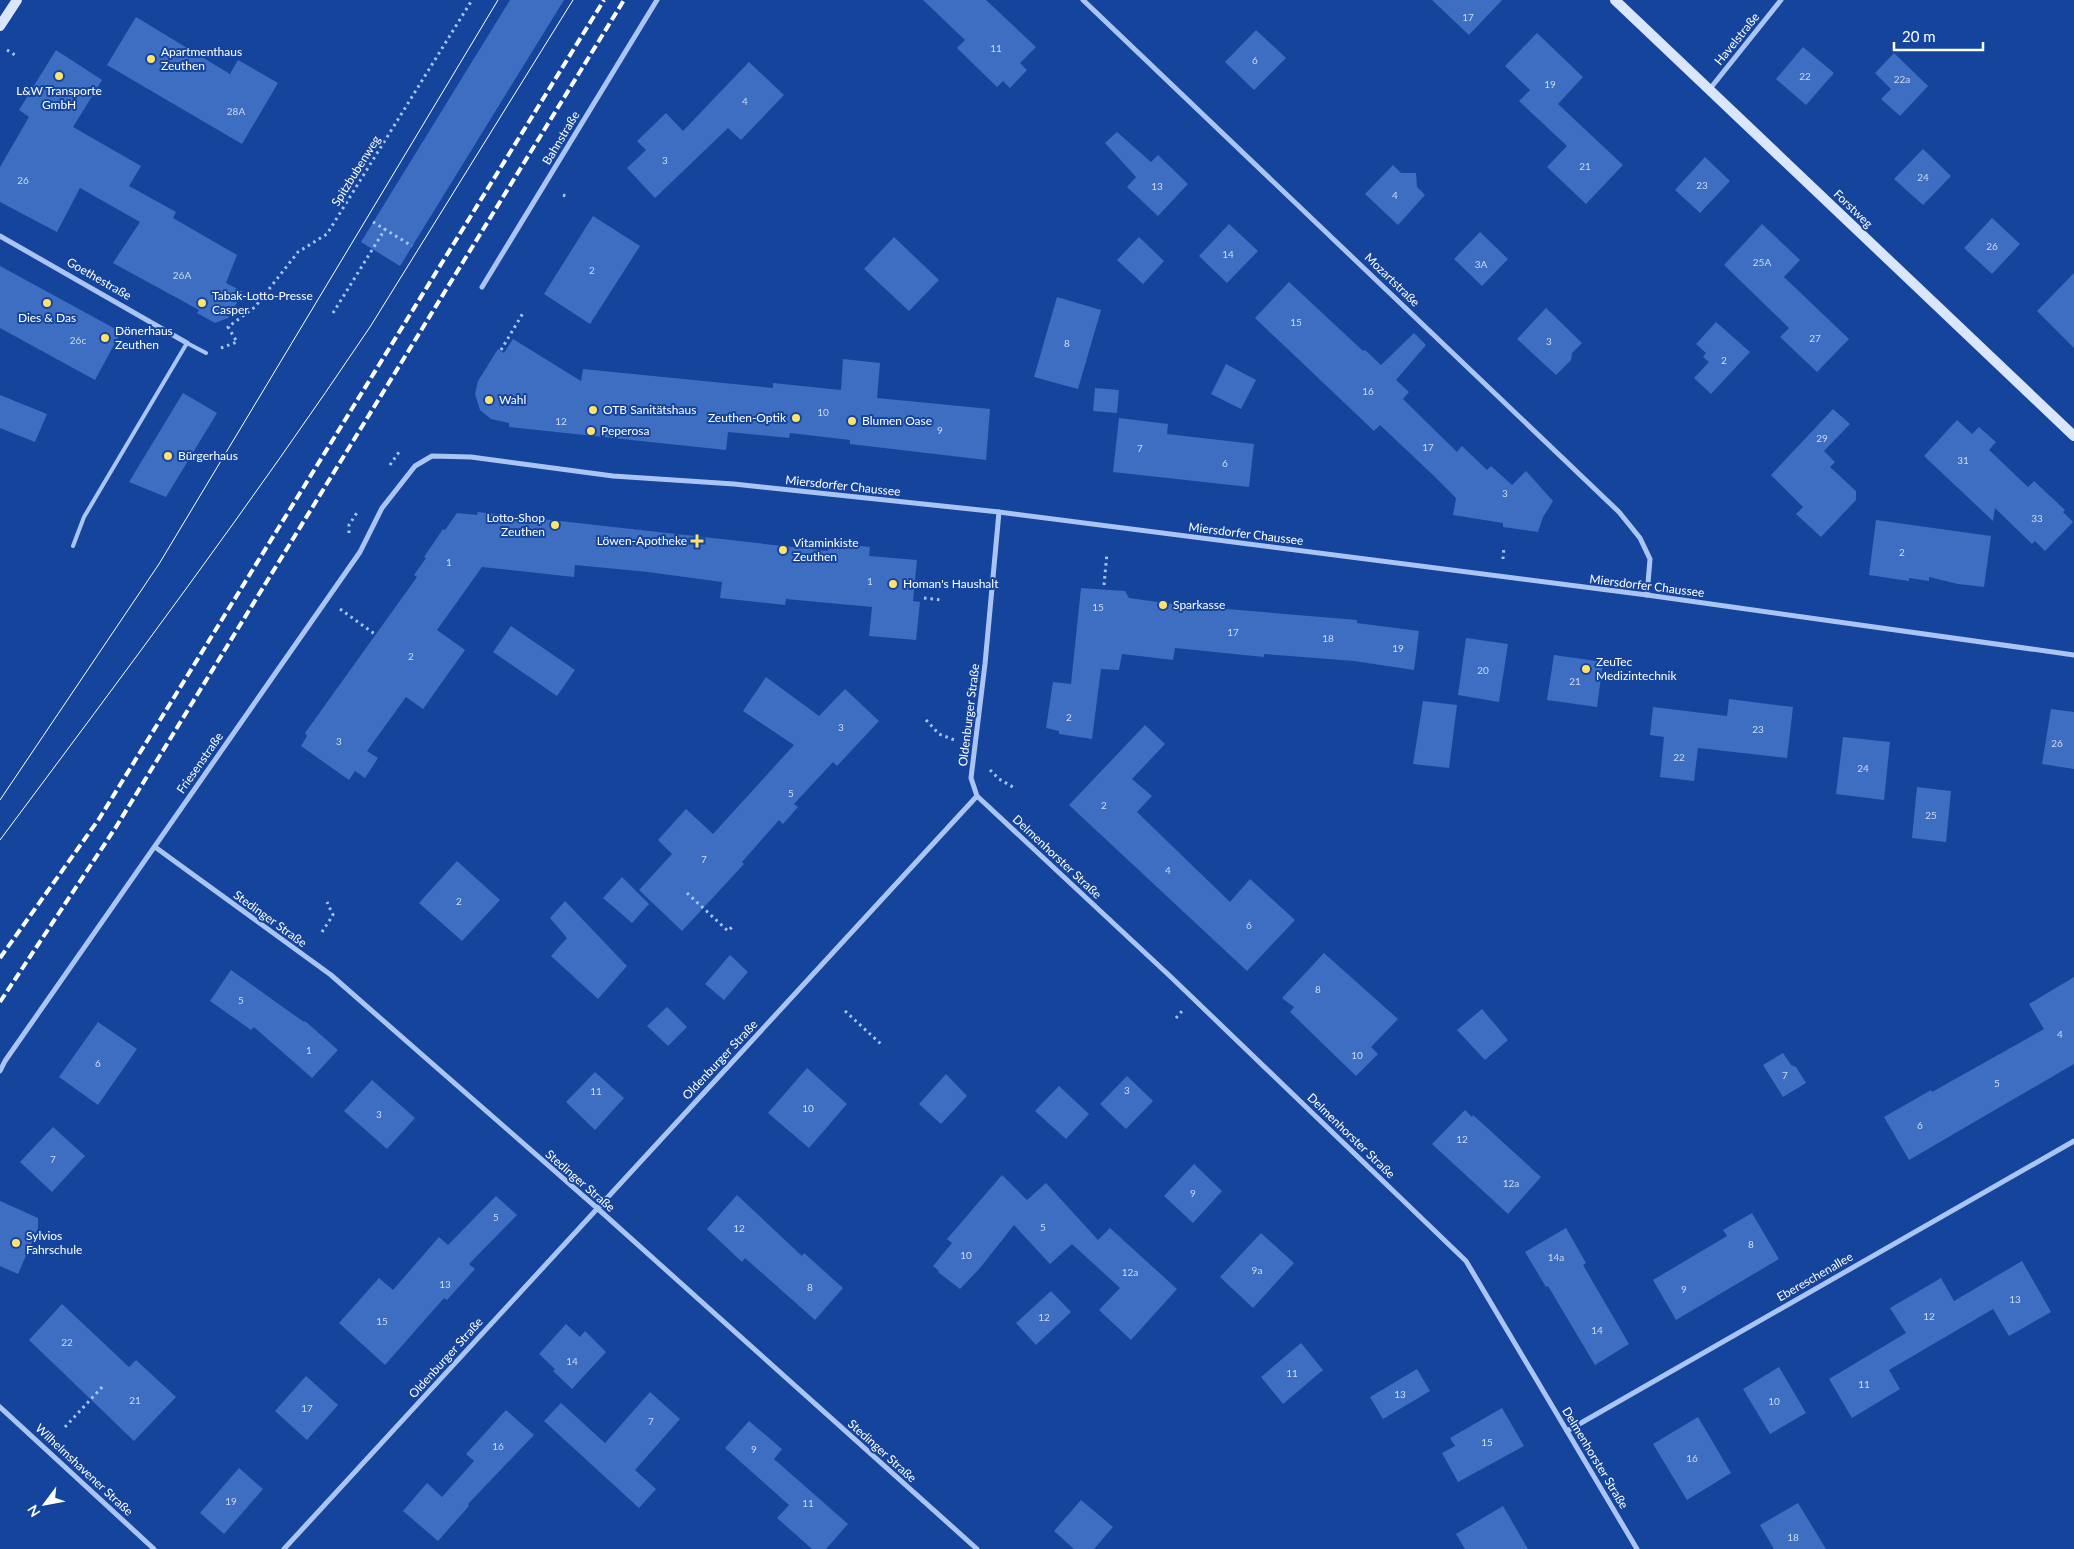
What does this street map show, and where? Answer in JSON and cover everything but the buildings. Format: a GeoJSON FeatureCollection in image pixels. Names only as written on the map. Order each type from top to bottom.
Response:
{"type":"FeatureCollection","features":[{"type":"Feature","properties":{"kind":"main road"},"geometry":{"type":"LineString","coordinates":[[0,26],[18,0]]}},
{"type":"Feature","properties":{"kind":"main road","name":"Forstweg"},"geometry":{"type":"LineString","coordinates":[[1615,0],[2074,436]]}},
{"type":"Feature","properties":{"kind":"street","name":"Bahnstraße"},"geometry":{"type":"LineString","coordinates":[[482,287],[657,0]]}},
{"type":"Feature","properties":{"kind":"street","name":"Mozartstraße"},"geometry":{"type":"LineString","coordinates":[[1083,0],[1619,512],[1640,538],[1650,559],[1647,595]]}},
{"type":"Feature","properties":{"kind":"street","name":"Havelstraße"},"geometry":{"type":"LineString","coordinates":[[1709,90],[1781,0]]}},
{"type":"Feature","properties":{"kind":"street","name":"Goethestraße"},"geometry":{"type":"LineString","coordinates":[[0,236],[186,343]]}},
{"type":"Feature","properties":{"kind":"street","name":"Miersdorfer Chaussee"},"geometry":{"type":"LineString","coordinates":[[415,466],[432,456],[471,458],[613,476],[734,484],[999,512],[1647,595],[2074,655]]}},
{"type":"Feature","properties":{"kind":"street","name":"Friesenstraße"},"geometry":{"type":"LineString","coordinates":[[0,1071],[8,1056],[360,552],[382,508],[415,466]]}},
{"type":"Feature","properties":{"kind":"street","name":"Oldenburger Straße"},"geometry":{"type":"LineString","coordinates":[[284,1549],[977,796],[972,778],[999,512]]}},
{"type":"Feature","properties":{"kind":"street","name":"Delmenhorster Straße"},"geometry":{"type":"LineString","coordinates":[[977,796],[1179,985],[1466,1261],[1637,1549]]}},
{"type":"Feature","properties":{"kind":"street","name":"Stedinger Straße"},"geometry":{"type":"LineString","coordinates":[[154,847],[331,975],[597,1208],[977,1549]]}},
{"type":"Feature","properties":{"kind":"street","name":"Ebereschenallee"},"geometry":{"type":"LineString","coordinates":[[1567,1431],[2074,1141]]}},
{"type":"Feature","properties":{"kind":"street","name":"Wilhelmshavener Straße"},"geometry":{"type":"LineString","coordinates":[[0,1406],[154,1549]]}},
{"type":"Feature","properties":{"kind":"lane"},"geometry":{"type":"LineString","coordinates":[[73,546],[84,517],[186,343],[206,353]]}},
{"type":"Feature","properties":{"kind":"path","name":"Spitzbubenweg"},"geometry":{"type":"LineString","coordinates":[[237,342],[228,326],[255,308],[298,252],[327,234],[472,0]]}},
{"type":"Feature","properties":{"kind":"path"},"geometry":{"type":"LineString","coordinates":[[7,50],[14,55]]}},
{"type":"Feature","properties":{"kind":"path"},"geometry":{"type":"LineString","coordinates":[[563,194],[568,197]]}},
{"type":"Feature","properties":{"kind":"path"},"geometry":{"type":"LineString","coordinates":[[373,222],[412,246]]}},
{"type":"Feature","properties":{"kind":"path"},"geometry":{"type":"LineString","coordinates":[[333,313],[385,229]]}},
{"type":"Feature","properties":{"kind":"path"},"geometry":{"type":"LineString","coordinates":[[501,350],[523,313]]}},
{"type":"Feature","properties":{"kind":"path"},"geometry":{"type":"LineString","coordinates":[[1104,585],[1107,553]]}},
{"type":"Feature","properties":{"kind":"path"},"geometry":{"type":"LineString","coordinates":[[924,598],[942,600]]}},
{"type":"Feature","properties":{"kind":"path"},"geometry":{"type":"LineString","coordinates":[[327,600],[376,635]]}},
{"type":"Feature","properties":{"kind":"path"},"geometry":{"type":"LineString","coordinates":[[926,720],[939,734],[960,742],[999,778],[1013,787]]}},
{"type":"Feature","properties":{"kind":"path"},"geometry":{"type":"LineString","coordinates":[[687,893],[728,931],[734,925]]}},
{"type":"Feature","properties":{"kind":"path"},"geometry":{"type":"LineString","coordinates":[[322,932],[333,915],[327,902]]}},
{"type":"Feature","properties":{"kind":"path"},"geometry":{"type":"LineString","coordinates":[[846,1011],[882,1045]]}},
{"type":"Feature","properties":{"kind":"path"},"geometry":{"type":"LineString","coordinates":[[65,1427],[104,1385]]}},
{"type":"Feature","properties":{"kind":"tram line"},"geometry":{"type":"LineString","coordinates":[[0,800],[159,564],[498,0]]}},
{"type":"Feature","properties":{"kind":"tram line"},"geometry":{"type":"LineString","coordinates":[[0,840],[188,586],[325,393],[370,327],[573,0]]}},
{"type":"Feature","properties":{"kind":"railway"},"geometry":{"type":"LineString","coordinates":[[0,958],[99,819],[604,0]]}},
{"type":"Feature","properties":{"kind":"railway"},"geometry":{"type":"LineString","coordinates":[[0,1002],[116,827],[624,0]]}},
{"type":"Feature","properties":{"kind":"place","name":"Apartmenthaus Zeuthen"},"geometry":{"type":"Point","coordinates":[151,59]}},
{"type":"Feature","properties":{"kind":"place","name":"L&W Transporte GmbH"},"geometry":{"type":"Point","coordinates":[59,76]}},
{"type":"Feature","properties":{"kind":"place","name":"Dies & Das"},"geometry":{"type":"Point","coordinates":[47,303]}},
{"type":"Feature","properties":{"kind":"place","name":"Tabak-Lotto-Presse Casper"},"geometry":{"type":"Point","coordinates":[202,303]}},
{"type":"Feature","properties":{"kind":"place","name":"Dönerhaus Zeuthen"},"geometry":{"type":"Point","coordinates":[105,338]}},
{"type":"Feature","properties":{"kind":"place","name":"Wahl"},"geometry":{"type":"Point","coordinates":[489,400]}},
{"type":"Feature","properties":{"kind":"place","name":"OTB Sanitätshaus"},"geometry":{"type":"Point","coordinates":[593,410]}},
{"type":"Feature","properties":{"kind":"place","name":"Zeuthen-Optik"},"geometry":{"type":"Point","coordinates":[796,418]}},
{"type":"Feature","properties":{"kind":"place","name":"Blumen Oase"},"geometry":{"type":"Point","coordinates":[852,421]}},
{"type":"Feature","properties":{"kind":"place","name":"Peperosa"},"geometry":{"type":"Point","coordinates":[591,431]}},
{"type":"Feature","properties":{"kind":"place","name":"Bürgerhaus"},"geometry":{"type":"Point","coordinates":[168,456]}},
{"type":"Feature","properties":{"kind":"place","name":"Lotto-Shop Zeuthen"},"geometry":{"type":"Point","coordinates":[555,525]}},
{"type":"Feature","properties":{"kind":"place","name":"Löwen-Apotheke"},"geometry":{"type":"Point","coordinates":[697,541]}},
{"type":"Feature","properties":{"kind":"place","name":"Vitaminkiste Zeuthen"},"geometry":{"type":"Point","coordinates":[783,550]}},
{"type":"Feature","properties":{"kind":"place","name":"Homan's Haushalt"},"geometry":{"type":"Point","coordinates":[893,584]}},
{"type":"Feature","properties":{"kind":"place","name":"Sparkasse"},"geometry":{"type":"Point","coordinates":[1163,605]}},
{"type":"Feature","properties":{"kind":"place","name":"ZeuTec Medizintechnik"},"geometry":{"type":"Point","coordinates":[1586,669]}},
{"type":"Feature","properties":{"kind":"place","name":"Sylvios Fahrschule"},"geometry":{"type":"Point","coordinates":[16,1243]}}]}
